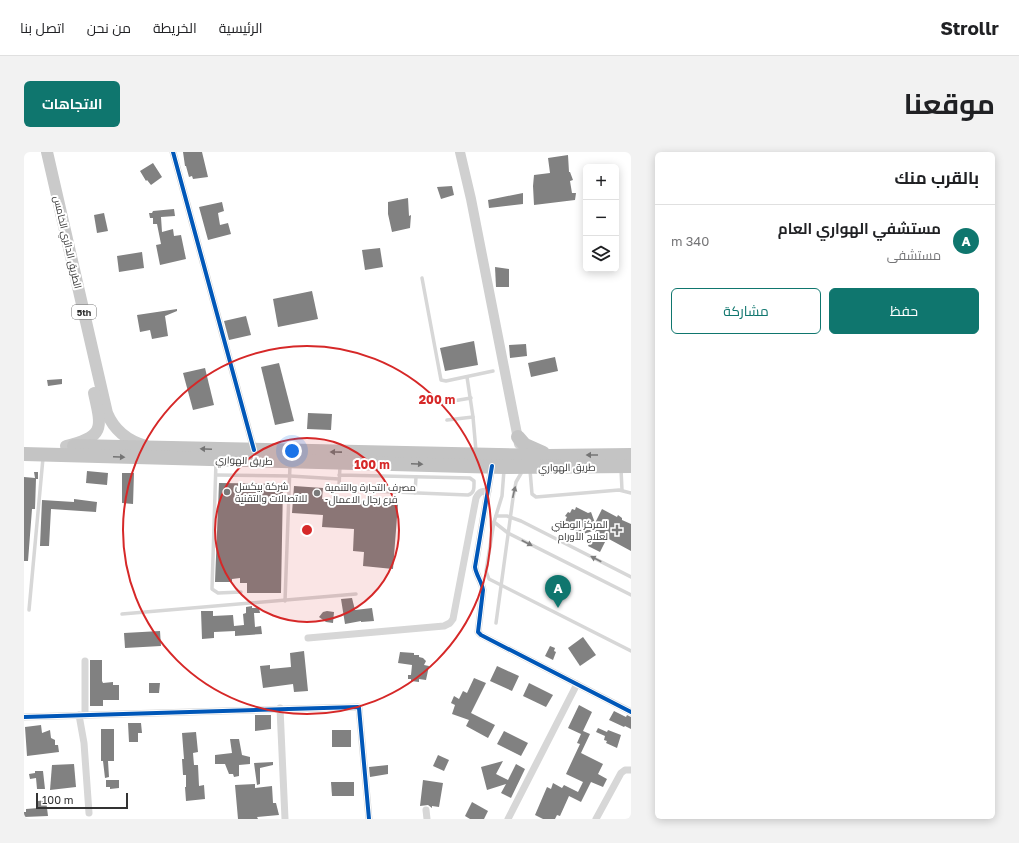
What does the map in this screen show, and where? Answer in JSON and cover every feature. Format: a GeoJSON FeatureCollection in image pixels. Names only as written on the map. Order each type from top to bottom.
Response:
{"type":"FeatureCollection","features":[{"type":"Feature","properties":{"kind":"highway","name":"طريق الهواري"},"geometry":{"type":"LineString","coordinates":[[24,445],[254,450],[308,456],[477,454],[497,463]]}},
{"type":"Feature","properties":{"kind":"highway","name":"طريق الهواري"},"geometry":{"type":"LineString","coordinates":[[519,451],[549,456],[631,455]]}},
{"type":"Feature","properties":{"kind":"highway","name":"طريق الهواري"},"geometry":{"type":"LineString","coordinates":[[24,454],[290,461],[308,456],[339,472],[497,463],[519,451],[626,466]]}},
{"type":"Feature","properties":{"kind":"main road","name":"الطريق الدائري الخامس"},"geometry":{"type":"LineString","coordinates":[[40,152],[99,416],[99,425],[94,435],[85,441],[66,446]]}},
{"type":"Feature","properties":{"kind":"main road","name":"الطريق الدائري الخامس"},"geometry":{"type":"LineString","coordinates":[[47,152],[107,413],[113,424],[127,438],[140,444],[153,447]]}},
{"type":"Feature","properties":{"kind":"main road"},"geometry":{"type":"LineString","coordinates":[[460,152],[474,215],[519,451]]}},
{"type":"Feature","properties":{"kind":"street"},"geometry":{"type":"LineString","coordinates":[[173,152],[254,450]]}},
{"type":"Feature","properties":{"kind":"street"},"geometry":{"type":"LineString","coordinates":[[497,463],[488,491],[476,567],[476,573],[483,590],[478,632],[481,635],[631,712]]}},
{"type":"Feature","properties":{"kind":"street"},"geometry":{"type":"LineString","coordinates":[[308,638],[444,626],[450,623],[453,619],[476,498],[478,493],[481,491],[488,491]]}},
{"type":"Feature","properties":{"kind":"street"},"geometry":{"type":"LineString","coordinates":[[85,661],[82,715],[89,813]]}},
{"type":"Feature","properties":{"kind":"street"},"geometry":{"type":"LineString","coordinates":[[508,819],[577,684]]}},
{"type":"Feature","properties":{"kind":"street"},"geometry":{"type":"LineString","coordinates":[[24,717],[358,706],[369,819]]}},
{"type":"Feature","properties":{"kind":"street"},"geometry":{"type":"LineString","coordinates":[[280,708],[285,819]]}},
{"type":"Feature","properties":{"kind":"street"},"geometry":{"type":"LineString","coordinates":[[596,819],[621,773],[624,770],[631,770]]}},
{"type":"Feature","properties":{"kind":"street"},"geometry":{"type":"LineString","coordinates":[[426,810],[428,819]]}},
{"type":"Feature","properties":{"kind":"lane"},"geometry":{"type":"LineString","coordinates":[[422,278],[440,378],[443,381],[446,381],[493,371]]}},
{"type":"Feature","properties":{"kind":"lane"},"geometry":{"type":"LineString","coordinates":[[467,377],[474,418],[477,454]]}},
{"type":"Feature","properties":{"kind":"lane"},"geometry":{"type":"LineString","coordinates":[[441,403],[471,398]]}},
{"type":"Feature","properties":{"kind":"lane"},"geometry":{"type":"LineString","coordinates":[[447,420],[474,418]]}},
{"type":"Feature","properties":{"kind":"lane"},"geometry":{"type":"LineString","coordinates":[[519,451],[532,494],[536,497],[622,490],[631,493]]}},
{"type":"Feature","properties":{"kind":"lane"},"geometry":{"type":"LineString","coordinates":[[496,623],[519,451]]}},
{"type":"Feature","properties":{"kind":"lane"},"geometry":{"type":"LineString","coordinates":[[29,610],[43,454]]}},
{"type":"Feature","properties":{"kind":"lane"},"geometry":{"type":"LineString","coordinates":[[216,459],[212,590],[218,593],[241,592]]}},
{"type":"Feature","properties":{"kind":"lane"},"geometry":{"type":"LineString","coordinates":[[285,601],[290,461]]}},
{"type":"Feature","properties":{"kind":"lane"},"geometry":{"type":"LineString","coordinates":[[497,463],[504,489],[501,504],[494,522],[486,574],[491,581],[631,651]]}},
{"type":"Feature","properties":{"kind":"lane"},"geometry":{"type":"LineString","coordinates":[[622,490],[626,466]]}},
{"type":"Feature","properties":{"kind":"lane"},"geometry":{"type":"LineString","coordinates":[[216,475],[290,476],[339,472],[416,477],[470,478],[474,481],[473,493],[468,496],[345,491],[339,488],[339,472]]}},
{"type":"Feature","properties":{"kind":"lane"},"geometry":{"type":"LineString","coordinates":[[415,493],[416,477]]}},
{"type":"Feature","properties":{"kind":"lane"},"geometry":{"type":"LineString","coordinates":[[496,516],[510,516],[521,520],[631,577]]}},
{"type":"Feature","properties":{"kind":"lane"},"geometry":{"type":"LineString","coordinates":[[494,522],[508,533],[631,595]]}},
{"type":"Feature","properties":{"kind":"lane"},"geometry":{"type":"LineString","coordinates":[[122,614],[356,594]]}},
{"type":"Feature","properties":{"kind":"building"},"geometry":{"type":"Polygon","coordinates":[[[183,152],[202,152],[208,177],[193,179],[192,176],[189,177],[185,166],[183,152]]]}},
{"type":"Feature","properties":{"kind":"building"},"geometry":{"type":"Polygon","coordinates":[[[568,155],[569,172],[573,180],[570,181],[572,193],[576,193],[575,200],[534,205],[534,175],[550,173],[548,158],[568,155]]]}},
{"type":"Feature","properties":{"kind":"building"},"geometry":{"type":"Polygon","coordinates":[[[153,163],[162,177],[151,185],[147,180],[146,181],[140,171],[153,163]]]}},
{"type":"Feature","properties":{"kind":"building"},"geometry":{"type":"Polygon","coordinates":[[[452,186],[454,195],[441,199],[437,187],[452,186]]]}},
{"type":"Feature","properties":{"kind":"building"},"geometry":{"type":"Polygon","coordinates":[[[523,193],[523,204],[489,208],[488,200],[523,193]]]}},
{"type":"Feature","properties":{"kind":"building"},"geometry":{"type":"Polygon","coordinates":[[[408,198],[409,216],[411,215],[410,228],[392,232],[388,214],[388,202],[408,198]]]}},
{"type":"Feature","properties":{"kind":"building"},"geometry":{"type":"Polygon","coordinates":[[[222,202],[224,211],[218,213],[220,225],[228,223],[231,234],[208,240],[199,207],[222,202]]]}},
{"type":"Feature","properties":{"kind":"building"},"geometry":{"type":"Polygon","coordinates":[[[174,209],[175,216],[161,217],[162,232],[173,229],[174,236],[181,235],[186,259],[160,265],[156,245],[161,244],[157,224],[153,224],[153,218],[150,218],[149,213],[152,213],[153,211],[174,209]]]}},
{"type":"Feature","properties":{"kind":"building"},"geometry":{"type":"Polygon","coordinates":[[[104,213],[108,231],[97,233],[94,215],[104,213]]]}},
{"type":"Feature","properties":{"kind":"building"},"geometry":{"type":"Polygon","coordinates":[[[380,248],[383,267],[365,270],[362,250],[380,248]]]}},
{"type":"Feature","properties":{"kind":"building"},"geometry":{"type":"Polygon","coordinates":[[[142,252],[144,268],[119,272],[117,256],[142,252]]]}},
{"type":"Feature","properties":{"kind":"building"},"geometry":{"type":"Polygon","coordinates":[[[495,267],[509,269],[509,287],[496,287],[495,267]]]}},
{"type":"Feature","properties":{"kind":"building"},"geometry":{"type":"Polygon","coordinates":[[[312,291],[318,319],[278,327],[273,299],[312,291]]]}},
{"type":"Feature","properties":{"kind":"building"},"geometry":{"type":"Polygon","coordinates":[[[177,309],[177,311],[165,316],[168,336],[152,339],[150,330],[140,332],[137,315],[177,309]]]}},
{"type":"Feature","properties":{"kind":"building"},"geometry":{"type":"Polygon","coordinates":[[[246,316],[251,335],[229,340],[224,321],[246,316]]]}},
{"type":"Feature","properties":{"kind":"building"},"geometry":{"type":"Polygon","coordinates":[[[474,341],[478,365],[445,371],[440,348],[474,341]]]}},
{"type":"Feature","properties":{"kind":"building"},"geometry":{"type":"Polygon","coordinates":[[[526,344],[527,356],[510,358],[509,345],[526,344]]]}},
{"type":"Feature","properties":{"kind":"building"},"geometry":{"type":"Polygon","coordinates":[[[555,357],[558,371],[531,377],[528,363],[555,357]]]}},
{"type":"Feature","properties":{"kind":"building"},"geometry":{"type":"Polygon","coordinates":[[[279,363],[294,421],[275,425],[261,367],[279,363]]]}},
{"type":"Feature","properties":{"kind":"building"},"geometry":{"type":"Polygon","coordinates":[[[205,368],[214,405],[193,410],[183,373],[205,368]]]}},
{"type":"Feature","properties":{"kind":"building"},"geometry":{"type":"Polygon","coordinates":[[[62,379],[62,384],[48,386],[47,380],[62,379]]]}},
{"type":"Feature","properties":{"kind":"building"},"geometry":{"type":"Polygon","coordinates":[[[308,413],[332,414],[331,430],[307,429],[308,413]]]}},
{"type":"Feature","properties":{"kind":"building"},"geometry":{"type":"Polygon","coordinates":[[[87,471],[108,473],[107,485],[86,483],[87,471]]]}},
{"type":"Feature","properties":{"kind":"building"},"geometry":{"type":"Polygon","coordinates":[[[34,472],[38,472],[38,479],[36,479],[35,509],[32,509],[28,561],[24,561],[24,477],[35,478],[34,472]]]}},
{"type":"Feature","properties":{"kind":"building"},"geometry":{"type":"Polygon","coordinates":[[[122,473],[134,473],[133,504],[122,503],[122,473]]]}},
{"type":"Feature","properties":{"kind":"building"},"geometry":{"type":"Polygon","coordinates":[[[219,483],[283,484],[281,593],[247,593],[247,583],[240,583],[240,578],[232,579],[232,582],[215,582],[219,483]]]}},
{"type":"Feature","properties":{"kind":"building"},"geometry":{"type":"Polygon","coordinates":[[[294,486],[323,488],[322,499],[398,504],[393,569],[363,566],[364,552],[353,551],[354,529],[322,527],[323,515],[292,513],[294,486]]]}},
{"type":"Feature","properties":{"kind":"building"},"geometry":{"type":"Polygon","coordinates":[[[74,499],[97,502],[96,512],[51,509],[49,546],[40,546],[42,500],[74,502],[74,499]]]}},
{"type":"Feature","properties":{"kind":"building"},"geometry":{"type":"Polygon","coordinates":[[[576,507],[588,513],[591,512],[595,523],[602,509],[617,517],[618,515],[622,518],[622,520],[631,524],[631,551],[607,538],[600,552],[588,546],[596,530],[580,535],[579,532],[567,526],[569,522],[565,521],[567,517],[565,516],[568,512],[570,513],[572,509],[575,510],[576,507]]]}},
{"type":"Feature","properties":{"kind":"building"},"geometry":{"type":"Polygon","coordinates":[[[352,598],[355,610],[372,608],[374,621],[361,621],[345,624],[341,599],[352,598]]]}},
{"type":"Feature","properties":{"kind":"building"},"geometry":{"type":"Polygon","coordinates":[[[252,606],[252,608],[259,608],[260,613],[254,613],[255,627],[261,626],[262,634],[235,636],[235,631],[214,632],[214,638],[202,639],[201,611],[213,611],[213,616],[233,615],[234,626],[244,625],[243,614],[246,613],[246,607],[252,606]]]}},
{"type":"Feature","properties":{"kind":"building"},"geometry":{"type":"Polygon","coordinates":[[[323,612],[334,612],[333,623],[326,622],[319,617],[323,612]]]}},
{"type":"Feature","properties":{"kind":"building"},"geometry":{"type":"Polygon","coordinates":[[[160,631],[161,646],[125,648],[124,633],[160,631]]]}},
{"type":"Feature","properties":{"kind":"building"},"geometry":{"type":"Polygon","coordinates":[[[583,637],[596,655],[580,666],[568,648],[583,637]]]}},
{"type":"Feature","properties":{"kind":"building"},"geometry":{"type":"Polygon","coordinates":[[[550,646],[555,648],[554,651],[556,652],[553,660],[545,656],[550,646]]]}},
{"type":"Feature","properties":{"kind":"building"},"geometry":{"type":"Polygon","coordinates":[[[304,651],[308,691],[294,692],[293,684],[263,688],[260,666],[270,665],[270,669],[291,667],[290,653],[304,651]]]}},
{"type":"Feature","properties":{"kind":"building"},"geometry":{"type":"Polygon","coordinates":[[[400,652],[414,653],[414,655],[419,655],[419,657],[426,661],[424,665],[429,666],[426,680],[419,679],[419,682],[408,679],[408,675],[411,675],[412,665],[398,663],[400,652]]]}},
{"type":"Feature","properties":{"kind":"building"},"geometry":{"type":"Polygon","coordinates":[[[90,660],[102,660],[102,681],[103,683],[113,682],[113,685],[119,685],[119,700],[103,700],[103,706],[90,706],[90,660]]]}},
{"type":"Feature","properties":{"kind":"building"},"geometry":{"type":"Polygon","coordinates":[[[497,666],[519,676],[512,691],[490,681],[497,666]]]}},
{"type":"Feature","properties":{"kind":"building"},"geometry":{"type":"Polygon","coordinates":[[[474,678],[486,683],[471,713],[495,725],[488,738],[466,726],[469,720],[452,714],[455,705],[451,703],[454,696],[459,699],[463,691],[467,693],[474,678]]]}},
{"type":"Feature","properties":{"kind":"building"},"geometry":{"type":"Polygon","coordinates":[[[149,683],[160,683],[159,693],[149,693],[149,683]]]}},
{"type":"Feature","properties":{"kind":"building"},"geometry":{"type":"Polygon","coordinates":[[[529,683],[553,695],[546,707],[523,696],[529,683]]]}},
{"type":"Feature","properties":{"kind":"building"},"geometry":{"type":"Polygon","coordinates":[[[579,705],[592,712],[583,731],[590,734],[581,753],[603,764],[598,774],[607,779],[603,787],[591,782],[581,802],[569,796],[560,816],[557,815],[555,819],[543,819],[535,815],[547,787],[551,789],[553,783],[562,788],[564,785],[578,792],[583,782],[566,774],[580,744],[577,743],[581,734],[568,728],[579,705]]]}},
{"type":"Feature","properties":{"kind":"building"},"geometry":{"type":"Polygon","coordinates":[[[614,711],[626,717],[627,715],[631,717],[631,729],[609,720],[614,711]]]}},
{"type":"Feature","properties":{"kind":"building"},"geometry":{"type":"Polygon","coordinates":[[[255,715],[271,715],[271,729],[255,731],[255,715]]]}},
{"type":"Feature","properties":{"kind":"building"},"geometry":{"type":"Polygon","coordinates":[[[128,723],[141,723],[142,733],[138,733],[138,742],[129,742],[128,723]]]}},
{"type":"Feature","properties":{"kind":"building"},"geometry":{"type":"Polygon","coordinates":[[[41,725],[42,733],[50,730],[51,738],[55,740],[55,745],[58,745],[59,752],[27,756],[25,727],[41,725]]]}},
{"type":"Feature","properties":{"kind":"building"},"geometry":{"type":"Polygon","coordinates":[[[598,728],[607,732],[608,730],[621,735],[617,748],[606,743],[607,741],[604,740],[605,736],[596,732],[598,728]]]}},
{"type":"Feature","properties":{"kind":"building"},"geometry":{"type":"Polygon","coordinates":[[[101,729],[114,729],[114,761],[108,761],[109,777],[105,778],[103,761],[101,761],[101,729]]]}},
{"type":"Feature","properties":{"kind":"building"},"geometry":{"type":"Polygon","coordinates":[[[332,730],[351,730],[351,747],[332,747],[332,730]]]}},
{"type":"Feature","properties":{"kind":"building"},"geometry":{"type":"Polygon","coordinates":[[[504,731],[528,743],[521,756],[497,744],[504,731]]]}},
{"type":"Feature","properties":{"kind":"building"},"geometry":{"type":"Polygon","coordinates":[[[196,732],[198,752],[193,753],[194,765],[198,765],[199,786],[204,785],[205,799],[186,801],[186,775],[183,775],[182,759],[184,759],[182,733],[196,732]]]}},
{"type":"Feature","properties":{"kind":"building"},"geometry":{"type":"Polygon","coordinates":[[[230,739],[239,739],[242,755],[250,757],[250,764],[239,765],[239,776],[234,777],[233,774],[229,774],[225,764],[215,764],[215,755],[232,753],[230,739]]]}},
{"type":"Feature","properties":{"kind":"building"},"geometry":{"type":"Polygon","coordinates":[[[438,755],[449,760],[444,771],[433,766],[438,755]]]}},
{"type":"Feature","properties":{"kind":"building"},"geometry":{"type":"Polygon","coordinates":[[[503,761],[496,774],[508,780],[516,764],[525,769],[511,798],[501,793],[506,784],[487,790],[481,767],[503,761]]]}},
{"type":"Feature","properties":{"kind":"building"},"geometry":{"type":"Polygon","coordinates":[[[273,762],[273,765],[260,768],[260,784],[257,785],[254,763],[273,762]]]}},
{"type":"Feature","properties":{"kind":"building"},"geometry":{"type":"Polygon","coordinates":[[[74,764],[76,787],[50,790],[52,765],[74,764]]]}},
{"type":"Feature","properties":{"kind":"building"},"geometry":{"type":"Polygon","coordinates":[[[388,765],[388,774],[370,777],[369,767],[388,765]]]}},
{"type":"Feature","properties":{"kind":"building"},"geometry":{"type":"Polygon","coordinates":[[[35,771],[43,771],[45,789],[37,789],[36,778],[30,779],[29,774],[35,773],[35,771]]]}},
{"type":"Feature","properties":{"kind":"building"},"geometry":{"type":"Polygon","coordinates":[[[106,780],[119,780],[119,788],[110,789],[110,787],[106,787],[106,780]]]}},
{"type":"Feature","properties":{"kind":"building"},"geometry":{"type":"Polygon","coordinates":[[[423,780],[443,783],[439,807],[432,806],[432,808],[428,805],[420,806],[423,780]]]}},
{"type":"Feature","properties":{"kind":"building"},"geometry":{"type":"Polygon","coordinates":[[[331,782],[354,782],[354,796],[332,796],[331,782]]]}},
{"type":"Feature","properties":{"kind":"building"},"geometry":{"type":"Polygon","coordinates":[[[255,784],[255,788],[272,786],[273,803],[276,803],[279,815],[257,817],[258,819],[238,819],[235,785],[255,784]]]}},
{"type":"Feature","properties":{"kind":"building"},"geometry":{"type":"Polygon","coordinates":[[[46,800],[48,816],[24,817],[24,812],[26,812],[26,809],[38,808],[38,801],[46,800]]]}},
{"type":"Feature","properties":{"kind":"building"},"geometry":{"type":"Polygon","coordinates":[[[472,802],[488,811],[484,819],[470,819],[465,816],[472,802]]]}},
{"type":"Feature","properties":{"kind":"cycle path"},"geometry":{"type":"LineString","coordinates":[[173,152],[254,450]]}},
{"type":"Feature","properties":{"kind":"cycle path"},"geometry":{"type":"LineString","coordinates":[[492,466],[475,567],[483,590],[478,632],[481,635],[631,712]]}},
{"type":"Feature","properties":{"kind":"cycle path"},"geometry":{"type":"LineString","coordinates":[[24,717],[358,707],[369,819]]}},
{"type":"Feature","properties":{"kind":"place","name":"شركة بيكسل للاتصالات والتقنية"},"geometry":{"type":"Point","coordinates":[227,492]}},
{"type":"Feature","properties":{"kind":"place","name":"مصرف التجارة والتنمية -فرع رجال الاعمال"},"geometry":{"type":"Point","coordinates":[317,493]}},
{"type":"Feature","properties":{"kind":"place","name":"المركز الوطني لعلاج الأورام"},"geometry":{"type":"Point","coordinates":[617,530]}},
{"type":"Feature","properties":{"kind":"place","name":"مستشفي الهواري العام"},"geometry":{"type":"Point","coordinates":[558,608]}}]}
